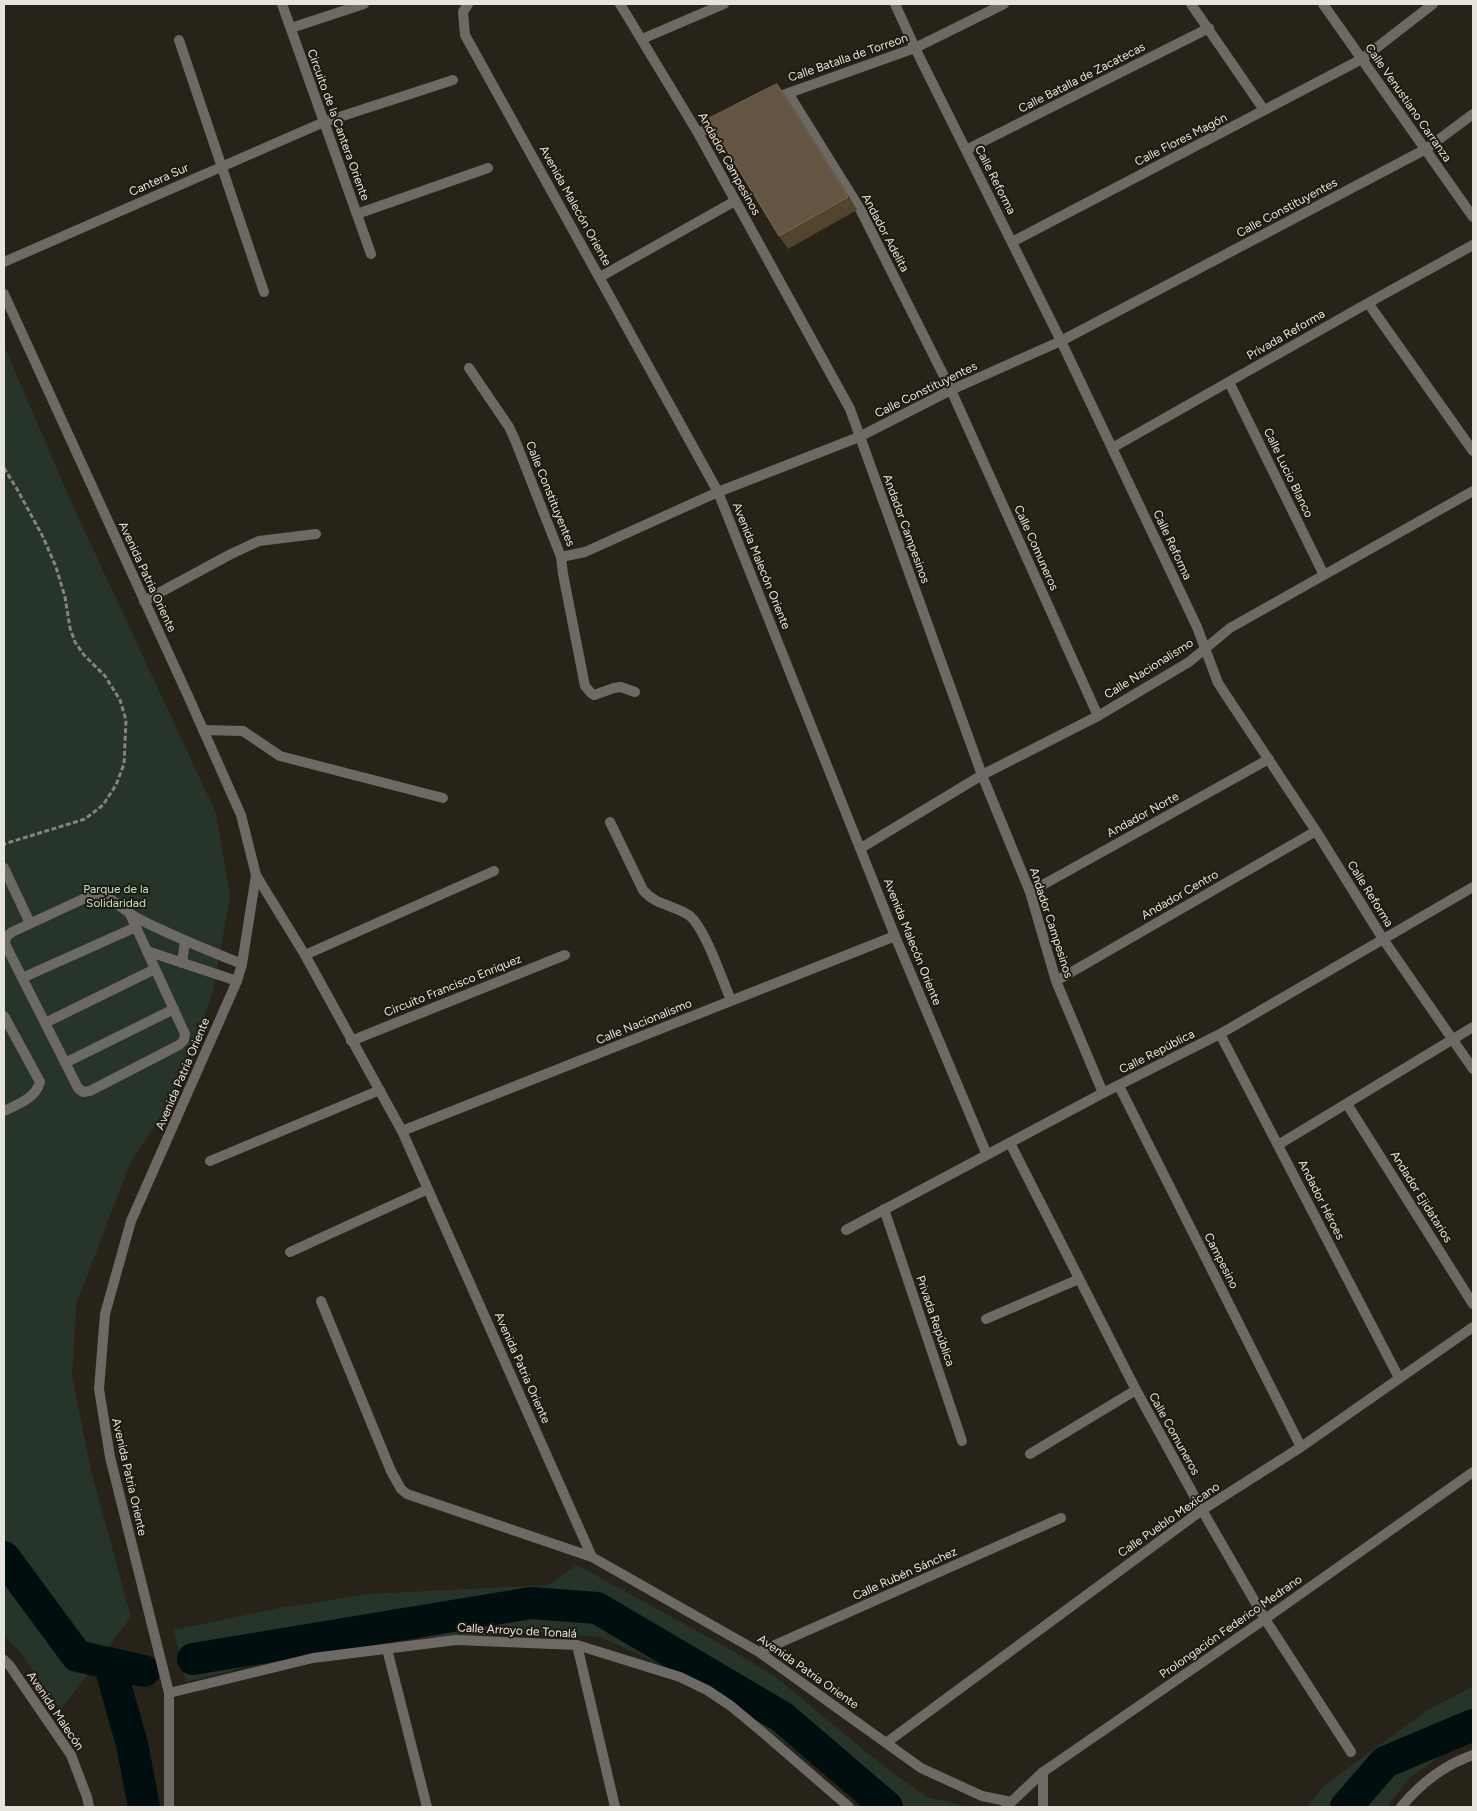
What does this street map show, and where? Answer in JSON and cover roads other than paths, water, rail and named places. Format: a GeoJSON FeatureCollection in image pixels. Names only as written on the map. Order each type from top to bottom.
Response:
{"type":"FeatureCollection","features":[{"type":"Feature","properties":{"kind":"street","name":"Circuito de la Cantera Oriente"},"geometry":{"type":"LineString","coordinates":[[282,4],[371,254]]}},
{"type":"Feature","properties":{"kind":"street"},"geometry":{"type":"LineString","coordinates":[[291,28],[364,4]]}},
{"type":"Feature","properties":{"kind":"street","name":"Andador Campesinos"},"geometry":{"type":"LineString","coordinates":[[620,4],[698,133],[850,408],[982,775],[1030,892],[1056,982],[1103,1093]]}},
{"type":"Feature","properties":{"kind":"street"},"geometry":{"type":"LineString","coordinates":[[642,39],[724,4]]}},
{"type":"Feature","properties":{"kind":"street","name":"Calle Reforma"},"geometry":{"type":"LineString","coordinates":[[895,4],[1112,448],[1197,627],[1218,683],[1316,831],[1383,939],[1473,1069]]}},
{"type":"Feature","properties":{"kind":"street","name":"Calle Batalla de Torreon"},"geometry":{"type":"LineString","coordinates":[[770,101],[788,92],[915,48],[1004,4]]}},
{"type":"Feature","properties":{"kind":"street"},"geometry":{"type":"LineString","coordinates":[[1191,4],[1264,110]]}},
{"type":"Feature","properties":{"kind":"street","name":"Calle Venustiano Carranza"},"geometry":{"type":"LineString","coordinates":[[1323,4],[1473,217]]}},
{"type":"Feature","properties":{"kind":"street","name":"Calle Flores Magón"},"geometry":{"type":"LineString","coordinates":[[1012,242],[1362,59],[1433,4]]}},
{"type":"Feature","properties":{"kind":"street","name":"Avenida Malecón Oriente"},"geometry":{"type":"LineString","coordinates":[[466,8],[466,35],[718,492],[895,936],[987,1155]]}},
{"type":"Feature","properties":{"kind":"street","name":"Calle Batalla de Zacatecas"},"geometry":{"type":"LineString","coordinates":[[966,150],[1209,28]]}},
{"type":"Feature","properties":{"kind":"street"},"geometry":{"type":"LineString","coordinates":[[179,40],[264,292]]}},
{"type":"Feature","properties":{"kind":"street","name":"Cantera Sur"},"geometry":{"type":"LineString","coordinates":[[4,262],[324,122],[453,80]]}},
{"type":"Feature","properties":{"kind":"street","name":"Andador Adelita"},"geometry":{"type":"LineString","coordinates":[[788,92],[860,209],[952,390]]}},
{"type":"Feature","properties":{"kind":"street","name":"Calle Constituyentes"},"geometry":{"type":"LineString","coordinates":[[469,368],[509,427],[561,557],[585,552],[718,492],[859,437],[952,390],[1061,341],[1426,149],[1473,114]]}},
{"type":"Feature","properties":{"kind":"street"},"geometry":{"type":"LineString","coordinates":[[698,133],[734,117]]}},
{"type":"Feature","properties":{"kind":"street"},"geometry":{"type":"LineString","coordinates":[[357,214],[488,168]]}},
{"type":"Feature","properties":{"kind":"street"},"geometry":{"type":"LineString","coordinates":[[600,277],[734,200]]}},
{"type":"Feature","properties":{"kind":"street","name":"Privada Reforma"},"geometry":{"type":"LineString","coordinates":[[1112,448],[1473,245]]}},
{"type":"Feature","properties":{"kind":"street","name":"Avenida Patria Oriente"},"geometry":{"type":"LineString","coordinates":[[4,294],[241,815],[256,876],[304,954],[402,1131],[592,1557]]}},
{"type":"Feature","properties":{"kind":"street"},"geometry":{"type":"LineString","coordinates":[[1368,303],[1473,451]]}},
{"type":"Feature","properties":{"kind":"street","name":"Calle Lucio Blanco"},"geometry":{"type":"LineString","coordinates":[[1229,382],[1324,575]]}},
{"type":"Feature","properties":{"kind":"street","name":"Calle Comuneros"},"geometry":{"type":"LineString","coordinates":[[952,390],[1098,716]]}},
{"type":"Feature","properties":{"kind":"street","name":"Calle Nacionalismo"},"geometry":{"type":"LineString","coordinates":[[861,848],[982,775],[1098,716],[1189,662],[1230,628],[1473,491]]}},
{"type":"Feature","properties":{"kind":"street"},"geometry":{"type":"LineString","coordinates":[[144,601],[259,540],[316,534]]}},
{"type":"Feature","properties":{"kind":"street"},"geometry":{"type":"LineString","coordinates":[[561,557],[585,686],[594,694],[621,687],[635,692]]}},
{"type":"Feature","properties":{"kind":"street"},"geometry":{"type":"LineString","coordinates":[[203,730],[243,731],[280,756],[443,798]]}},
{"type":"Feature","properties":{"kind":"street","name":"Andador Norte"},"geometry":{"type":"LineString","coordinates":[[1030,892],[1269,759]]}},
{"type":"Feature","properties":{"kind":"street"},"geometry":{"type":"LineString","coordinates":[[610,822],[643,890],[650,898],[690,916],[695,922],[704,936],[731,1000]]}},
{"type":"Feature","properties":{"kind":"street","name":"Andador Centro"},"geometry":{"type":"LineString","coordinates":[[1056,982],[1316,831]]}},
{"type":"Feature","properties":{"kind":"street"},"geometry":{"type":"LineString","coordinates":[[4,868],[30,923]]}},
{"type":"Feature","properties":{"kind":"street"},"geometry":{"type":"LineString","coordinates":[[304,954],[494,871]]}},
{"type":"Feature","properties":{"kind":"street","name":"Avenida Patria Oriente"},"geometry":{"type":"LineString","coordinates":[[169,1807],[169,1693],[110,1457],[99,1389],[105,1314],[131,1221],[237,981],[242,964],[256,876]]}},
{"type":"Feature","properties":{"kind":"street","name":"Calle República"},"geometry":{"type":"LineString","coordinates":[[846,1230],[1103,1093],[1220,1034],[1473,887]]}},
{"type":"Feature","properties":{"kind":"street"},"geometry":{"type":"LineString","coordinates":[[130,914],[185,1034],[184,1040],[179,1045],[90,1091],[83,1092],[78,1088],[5,944],[6,937],[30,923],[96,893],[104,895],[130,914],[186,941],[242,964]]}},
{"type":"Feature","properties":{"kind":"street"},"geometry":{"type":"LineString","coordinates":[[22,978],[136,927]]}},
{"type":"Feature","properties":{"kind":"street","name":"Calle Nacionalismo"},"geometry":{"type":"LineString","coordinates":[[402,1131],[895,936]]}},
{"type":"Feature","properties":{"kind":"street"},"geometry":{"type":"LineString","coordinates":[[182,963],[186,941]]}},
{"type":"Feature","properties":{"kind":"street"},"geometry":{"type":"LineString","coordinates":[[147,951],[237,981]]}},
{"type":"Feature","properties":{"kind":"street","name":"Circuito Francisco Enriquez"},"geometry":{"type":"LineString","coordinates":[[351,1041],[564,955]]}},
{"type":"Feature","properties":{"kind":"street"},"geometry":{"type":"LineString","coordinates":[[45,1023],[155,969]]}},
{"type":"Feature","properties":{"kind":"street"},"geometry":{"type":"LineString","coordinates":[[65,1063],[174,1009]]}},
{"type":"Feature","properties":{"kind":"street"},"geometry":{"type":"LineString","coordinates":[[4,1016],[40,1082],[38,1091],[31,1097],[4,1111]]}},
{"type":"Feature","properties":{"kind":"street"},"geometry":{"type":"LineString","coordinates":[[1278,1145],[1473,1027]]}},
{"type":"Feature","properties":{"kind":"street","name":"Andador Héroes"},"geometry":{"type":"LineString","coordinates":[[1220,1034],[1399,1378]]}},
{"type":"Feature","properties":{"kind":"street","name":"Campesino"},"geometry":{"type":"LineString","coordinates":[[1118,1086],[1301,1447]]}},
{"type":"Feature","properties":{"kind":"street"},"geometry":{"type":"LineString","coordinates":[[210,1161],[380,1090]]}},
{"type":"Feature","properties":{"kind":"street","name":"Andador Ejidatarios"},"geometry":{"type":"LineString","coordinates":[[1347,1104],[1473,1304]]}},
{"type":"Feature","properties":{"kind":"street","name":"Calle Comuneros"},"geometry":{"type":"LineString","coordinates":[[1010,1143],[1136,1390],[1202,1510],[1265,1619],[1351,1752]]}},
{"type":"Feature","properties":{"kind":"street"},"geometry":{"type":"LineString","coordinates":[[290,1252],[428,1189]]}},
{"type":"Feature","properties":{"kind":"street","name":"Privada República"},"geometry":{"type":"LineString","coordinates":[[884,1209],[962,1441]]}},
{"type":"Feature","properties":{"kind":"street"},"geometry":{"type":"LineString","coordinates":[[986,1319],[1080,1279]]}},
{"type":"Feature","properties":{"kind":"street","name":"Avenida Patria Oriente"},"geometry":{"type":"LineString","coordinates":[[321,1301],[391,1472],[401,1489],[407,1494],[592,1557],[759,1652],[920,1768],[982,1796],[1008,1804]]}},
{"type":"Feature","properties":{"kind":"street","name":"Calle Pueblo Mexicano"},"geometry":{"type":"LineString","coordinates":[[886,1742],[1202,1510],[1301,1447],[1473,1327]]}},
{"type":"Feature","properties":{"kind":"street"},"geometry":{"type":"LineString","coordinates":[[1030,1454],[1136,1390]]}},
{"type":"Feature","properties":{"kind":"street","name":"Prolongación Federico Medrano"},"geometry":{"type":"LineString","coordinates":[[1008,1804],[1043,1772],[1265,1619],[1473,1472]]}},
{"type":"Feature","properties":{"kind":"street","name":"Calle Rubén Sánchez"},"geometry":{"type":"LineString","coordinates":[[759,1652],[1061,1518]]}},
{"type":"Feature","properties":{"kind":"street","name":"Calle Arroyo de Tonalá"},"geometry":{"type":"LineString","coordinates":[[169,1693],[312,1658],[456,1640],[577,1645],[680,1677],[707,1690],[731,1706],[848,1806]]}},
{"type":"Feature","properties":{"kind":"street"},"geometry":{"type":"LineString","coordinates":[[577,1645],[615,1807]]}},
{"type":"Feature","properties":{"kind":"street"},"geometry":{"type":"LineString","coordinates":[[387,1649],[427,1807]]}},
{"type":"Feature","properties":{"kind":"street","name":"Avenida Malecón"},"geometry":{"type":"LineString","coordinates":[[4,1660],[71,1755],[89,1807]]}},
{"type":"Feature","properties":{"kind":"street"},"geometry":{"type":"LineString","coordinates":[[1402,1807],[1415,1791],[1436,1773],[1456,1761],[1473,1754]]}},
{"type":"Feature","properties":{"kind":"street"},"geometry":{"type":"LineString","coordinates":[[1043,1772],[1043,1807]]}},
{"type":"Feature","properties":{"kind":"street"},"geometry":{"type":"LineString","coordinates":[[836,1807],[848,1806]]}},
{"type":"Feature","properties":{"kind":"waterway"},"geometry":{"type":"LineString","coordinates":[[4,1557],[77,1656],[144,1671]]}},
{"type":"Feature","properties":{"kind":"waterway"},"geometry":{"type":"LineString","coordinates":[[193,1659],[531,1603],[597,1608],[782,1717],[887,1807]]}},
{"type":"Feature","properties":{"kind":"waterway"},"geometry":{"type":"LineString","coordinates":[[109,1663],[132,1744],[144,1807]]}},
{"type":"Feature","properties":{"kind":"waterway"},"geometry":{"type":"LineString","coordinates":[[1346,1807],[1385,1762],[1473,1725]]}},
{"type":"Feature","properties":{"kind":"park label","name":"Parque de la Solidaridad"},"geometry":{"type":"Point","coordinates":[116,896]}}]}
